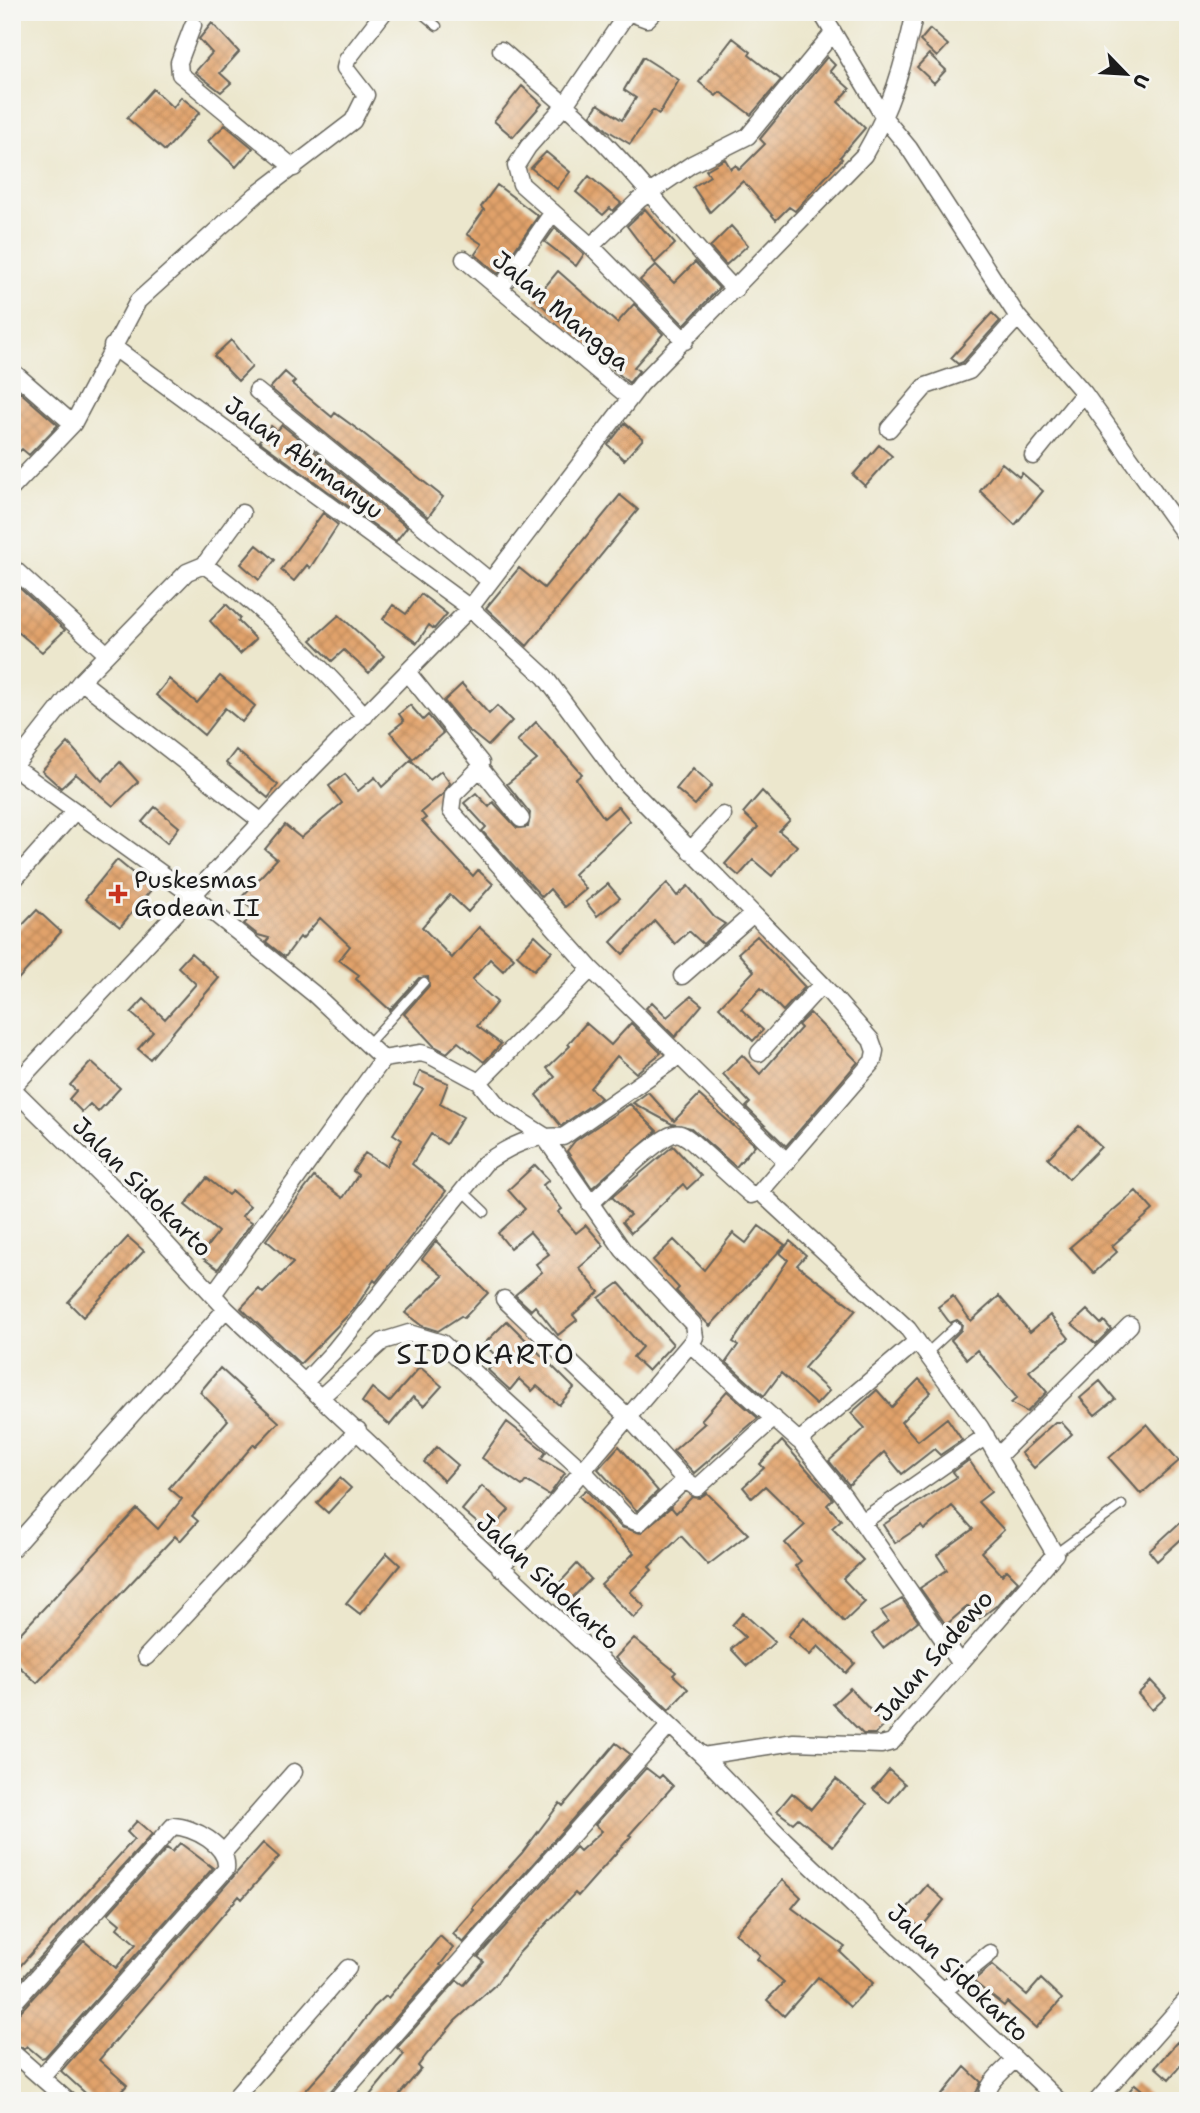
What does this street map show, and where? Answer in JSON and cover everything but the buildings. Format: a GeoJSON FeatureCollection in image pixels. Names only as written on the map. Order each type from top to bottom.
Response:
{"type":"FeatureCollection","features":[{"type":"Feature","properties":{"kind":"street"},"geometry":{"type":"LineString","coordinates":[[12,488],[73,424],[138,301],[256,195],[353,121],[363,106],[366,94],[365,89],[345,68],[347,60],[384,12]]}},
{"type":"Feature","properties":{"kind":"street"},"geometry":{"type":"LineString","coordinates":[[654,12],[647,19],[628,12],[565,105],[528,147],[516,166],[521,184],[590,246],[685,341]]}},
{"type":"Feature","properties":{"kind":"street"},"geometry":{"type":"LineString","coordinates":[[821,12],[885,119],[909,148],[1018,317],[1084,393],[1188,539]]}},
{"type":"Feature","properties":{"kind":"street"},"geometry":{"type":"LineString","coordinates":[[12,1088],[262,822],[470,608],[630,398],[864,155],[885,119],[902,68],[915,12]]}},
{"type":"Feature","properties":{"kind":"street"},"geometry":{"type":"LineString","coordinates":[[193,16],[179,62],[180,74],[293,168]]}},
{"type":"Feature","properties":{"kind":"street"},"geometry":{"type":"LineString","coordinates":[[590,246],[650,193],[692,164],[748,136],[832,34]]}},
{"type":"Feature","properties":{"kind":"street"},"geometry":{"type":"LineString","coordinates":[[500,50],[565,105],[650,193],[694,247],[735,290]]}},
{"type":"Feature","properties":{"kind":"street"},"geometry":{"type":"LineString","coordinates":[[500,289],[553,212]]}},
{"type":"Feature","properties":{"kind":"street","name":"Jalan Mangga"},"geometry":{"type":"LineString","coordinates":[[464,259],[630,398]]}},
{"type":"Feature","properties":{"kind":"street"},"geometry":{"type":"LineString","coordinates":[[889,429],[926,386],[969,371],[1018,317]]}},
{"type":"Feature","properties":{"kind":"street","name":"Jalan Abimanyu"},"geometry":{"type":"LineString","coordinates":[[112,346],[470,608],[545,677],[620,778],[822,984],[871,1040],[873,1061],[760,1192]]}},
{"type":"Feature","properties":{"kind":"street"},"geometry":{"type":"LineString","coordinates":[[12,371],[73,424]]}},
{"type":"Feature","properties":{"kind":"street"},"geometry":{"type":"LineString","coordinates":[[257,391],[490,581]]}},
{"type":"Feature","properties":{"kind":"street"},"geometry":{"type":"LineString","coordinates":[[1033,456],[1084,393]]}},
{"type":"Feature","properties":{"kind":"street"},"geometry":{"type":"LineString","coordinates":[[242,513],[204,565],[187,572],[80,681],[13,768],[193,896],[314,994],[383,1059]]}},
{"type":"Feature","properties":{"kind":"street"},"geometry":{"type":"LineString","coordinates":[[204,565],[221,577],[286,637],[365,716]]}},
{"type":"Feature","properties":{"kind":"street"},"geometry":{"type":"LineString","coordinates":[[12,567],[107,654]]}},
{"type":"Feature","properties":{"kind":"street"},"geometry":{"type":"LineString","coordinates":[[408,673],[479,759],[480,768],[521,818]]}},
{"type":"Feature","properties":{"kind":"street"},"geometry":{"type":"LineString","coordinates":[[80,681],[262,822]]}},
{"type":"Feature","properties":{"kind":"street"},"geometry":{"type":"LineString","coordinates":[[480,768],[453,795],[451,811],[591,970],[787,1163]]}},
{"type":"Feature","properties":{"kind":"street"},"geometry":{"type":"LineString","coordinates":[[12,882],[75,811]]}},
{"type":"Feature","properties":{"kind":"street"},"geometry":{"type":"LineString","coordinates":[[690,851],[723,814]]}},
{"type":"Feature","properties":{"kind":"street"},"geometry":{"type":"LineString","coordinates":[[682,976],[753,914]]}},
{"type":"Feature","properties":{"kind":"street"},"geometry":{"type":"LineString","coordinates":[[479,1082],[591,970]]}},
{"type":"Feature","properties":{"kind":"street"},"geometry":{"type":"LineString","coordinates":[[759,1053],[822,984]]}},
{"type":"Feature","properties":{"kind":"street"},"geometry":{"type":"LineString","coordinates":[[214,1293],[383,1059],[421,1053],[479,1082],[499,1107],[543,1135],[624,1250],[693,1324],[695,1337],[584,1472],[500,1568]]}},
{"type":"Feature","properties":{"kind":"street"},"geometry":{"type":"LineString","coordinates":[[306,1381],[334,1351],[485,1163],[515,1144],[543,1135],[563,1137],[679,1056]]}},
{"type":"Feature","properties":{"kind":"street","name":"Jalan Sidokarto"},"geometry":{"type":"LineString","coordinates":[[12,1088],[126,1200],[226,1308],[703,1756],[779,1835],[1059,2101]]}},
{"type":"Feature","properties":{"kind":"street"},"geometry":{"type":"LineString","coordinates":[[590,1204],[642,1156],[673,1134],[682,1134],[689,1139],[751,1195],[760,1192],[908,1329],[986,1436],[1055,1554]]}},
{"type":"Feature","properties":{"kind":"street"},"geometry":{"type":"LineString","coordinates":[[504,1299],[629,1418],[685,1480],[697,1488],[706,1483],[774,1418]]}},
{"type":"Feature","properties":{"kind":"street"},"geometry":{"type":"LineString","coordinates":[[12,1549],[226,1308]]}},
{"type":"Feature","properties":{"kind":"street"},"geometry":{"type":"LineString","coordinates":[[998,1456],[1130,1325]]}},
{"type":"Feature","properties":{"kind":"street"},"geometry":{"type":"LineString","coordinates":[[322,1396],[383,1341],[409,1333],[442,1343],[584,1472],[634,1522],[639,1523],[685,1480]]}},
{"type":"Feature","properties":{"kind":"street"},"geometry":{"type":"LineString","coordinates":[[690,1344],[799,1440],[862,1522],[958,1661]]}},
{"type":"Feature","properties":{"kind":"street"},"geometry":{"type":"LineString","coordinates":[[799,1440],[922,1347]]}},
{"type":"Feature","properties":{"kind":"street"},"geometry":{"type":"LineString","coordinates":[[146,1657],[358,1430]]}},
{"type":"Feature","properties":{"kind":"street"},"geometry":{"type":"LineString","coordinates":[[862,1522],[986,1436]]}},
{"type":"Feature","properties":{"kind":"street","name":"Jalan Sadewo"},"geometry":{"type":"LineString","coordinates":[[703,1756],[794,1742],[881,1745],[892,1742],[958,1661],[1055,1554]]}},
{"type":"Feature","properties":{"kind":"street"},"geometry":{"type":"LineString","coordinates":[[336,2101],[669,1726]]}},
{"type":"Feature","properties":{"kind":"street"},"geometry":{"type":"LineString","coordinates":[[223,1853],[294,1772]]}},
{"type":"Feature","properties":{"kind":"street"},"geometry":{"type":"LineString","coordinates":[[12,2005],[173,1826],[197,1830],[223,1853],[227,1861],[226,1869],[41,2077]]}},
{"type":"Feature","properties":{"kind":"street"},"geometry":{"type":"LineString","coordinates":[[943,1991],[990,1953]]}},
{"type":"Feature","properties":{"kind":"street"},"geometry":{"type":"LineString","coordinates":[[232,2101],[348,1968]]}},
{"type":"Feature","properties":{"kind":"street"},"geometry":{"type":"LineString","coordinates":[[1097,2101],[1188,1998]]}},
{"type":"Feature","properties":{"kind":"street"},"geometry":{"type":"LineString","coordinates":[[12,2052],[68,2101]]}},
{"type":"Feature","properties":{"kind":"street"},"geometry":{"type":"LineString","coordinates":[[988,2101],[989,2086],[1015,2059]]}},
{"type":"Feature","properties":{"kind":"lane"},"geometry":{"type":"LineString","coordinates":[[419,12],[437,26]]}},
{"type":"Feature","properties":{"kind":"lane"},"geometry":{"type":"LineString","coordinates":[[367,1045],[424,982]]}},
{"type":"Feature","properties":{"kind":"lane"},"geometry":{"type":"LineString","coordinates":[[462,1190],[485,1212]]}},
{"type":"Feature","properties":{"kind":"lane"},"geometry":{"type":"LineString","coordinates":[[922,1347],[956,1326]]}},
{"type":"Feature","properties":{"kind":"lane"},"geometry":{"type":"LineString","coordinates":[[1055,1554],[1122,1506]]}},
{"type":"Feature","properties":{"kind":"place","name":"Puskesmas Godean II"},"geometry":{"type":"Point","coordinates":[118,894]}},
{"type":"Feature","properties":{"kind":"district","name":"SIDOKARTO"},"geometry":{"type":"Point","coordinates":[486,1354]}}]}
